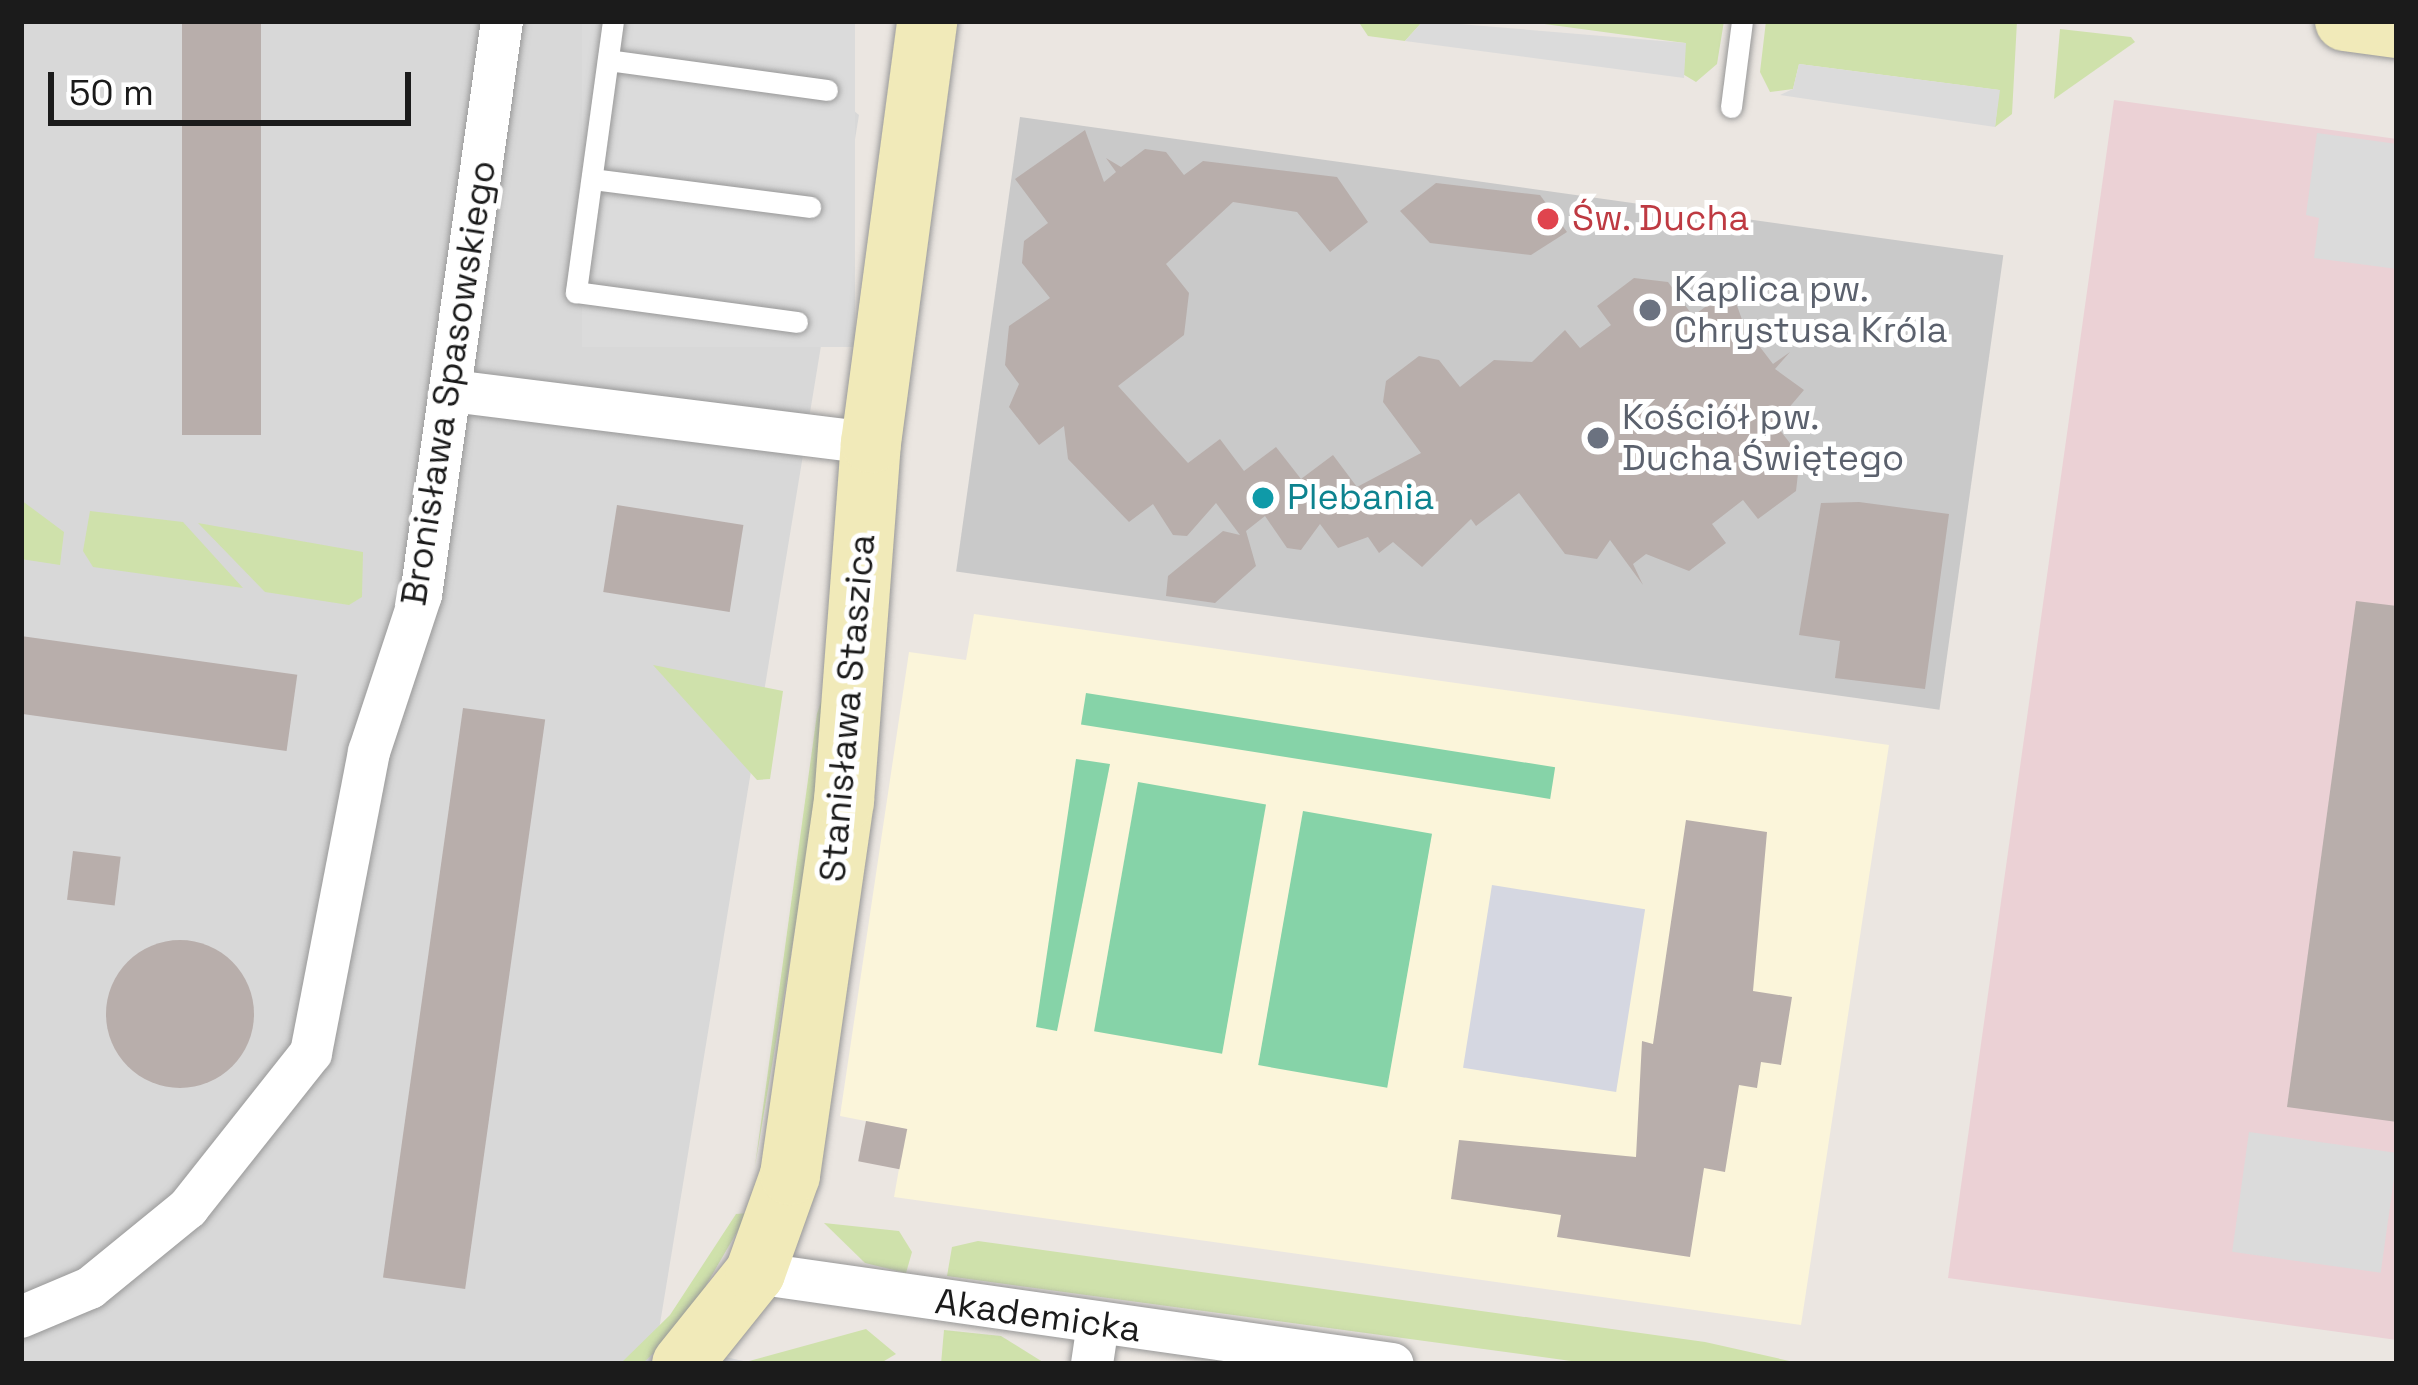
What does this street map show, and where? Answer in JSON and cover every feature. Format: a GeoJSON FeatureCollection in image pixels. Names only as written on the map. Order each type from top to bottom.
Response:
{"type":"FeatureCollection","features":[{"type":"Feature","properties":{"kind":"street","name":"Bronisława Spasowskiego"},"geometry":{"type":"LineString","coordinates":[[21,1317],[90,1288],[188,1208],[311,1053],[369,752],[421,595],[502,21]]}},
{"type":"Feature","properties":{"kind":"street","name":"Stanisława Staszica"},"geometry":{"type":"LineString","coordinates":[[682,1364],[755,1273],[790,1175],[841,823],[871,443],[927,21]]}},
{"type":"Feature","properties":{"kind":"street"},"geometry":{"type":"LineString","coordinates":[[2344,21],[2397,28]]}},
{"type":"Feature","properties":{"kind":"street"},"geometry":{"type":"LineString","coordinates":[[452,391],[871,443]]}},
{"type":"Feature","properties":{"kind":"street","name":"Akademicka"},"geometry":{"type":"LineString","coordinates":[[755,1273],[1095,1344],[1393,1364]]}},
{"type":"Feature","properties":{"kind":"lane"},"geometry":{"type":"LineString","coordinates":[[613,21],[576,292],[797,322]]}},
{"type":"Feature","properties":{"kind":"lane"},"geometry":{"type":"LineString","coordinates":[[1731,107],[1742,21]]}},
{"type":"Feature","properties":{"kind":"lane"},"geometry":{"type":"LineString","coordinates":[[608,61],[827,90]]}},
{"type":"Feature","properties":{"kind":"lane"},"geometry":{"type":"LineString","coordinates":[[592,179],[810,207]]}},
{"type":"Feature","properties":{"kind":"shaded area"},"geometry":{"type":"Polygon","coordinates":[[[21,21],[745,21],[859,115],[657,1342],[757,1364],[21,1364],[21,21]]]}},
{"type":"Feature","properties":{"kind":"shaded area"},"geometry":{"type":"Polygon","coordinates":[[[582,21],[855,21],[855,347],[582,347],[582,21]]]}},
{"type":"Feature","properties":{"kind":"shaded area"},"geometry":{"type":"Polygon","coordinates":[[[1423,21],[1686,43],[1684,78],[1405,41],[1423,21]]]}},
{"type":"Feature","properties":{"kind":"shaded area"},"geometry":{"type":"Polygon","coordinates":[[[1799,64],[2000,90],[1995,127],[1780,95],[1793,89],[1799,64]]]}},
{"type":"Feature","properties":{"kind":"shaded area"},"geometry":{"type":"Polygon","coordinates":[[[2114,100],[2397,139],[2397,1340],[1948,1278],[2114,100]]]}},
{"type":"Feature","properties":{"kind":"shaded area"},"geometry":{"type":"Polygon","coordinates":[[[1020,117],[2003,255],[1939,710],[956,572],[1020,117]]]}},
{"type":"Feature","properties":{"kind":"shaded area"},"geometry":{"type":"Polygon","coordinates":[[[2317,133],[2397,144],[2397,269],[2314,258],[2319,218],[2306,215],[2317,133]]]}},
{"type":"Feature","properties":{"kind":"shaded area"},"geometry":{"type":"Polygon","coordinates":[[[974,614],[1889,745],[1801,1325],[894,1197],[906,1129],[840,1116],[909,652],[966,660],[974,614]]]}},
{"type":"Feature","properties":{"kind":"shaded area"},"geometry":{"type":"Polygon","coordinates":[[[1492,885],[1645,909],[1616,1092],[1463,1068],[1492,885]]]}},
{"type":"Feature","properties":{"kind":"shaded area"},"geometry":{"type":"Polygon","coordinates":[[[2249,1132],[2397,1153],[2381,1273],[2232,1252],[2249,1132]]]}},
{"type":"Feature","properties":{"kind":"green space"},"geometry":{"type":"Polygon","coordinates":[[[1358,21],[1423,21],[1405,41],[1368,36],[1358,21]]]}},
{"type":"Feature","properties":{"kind":"green space"},"geometry":{"type":"Polygon","coordinates":[[[1522,21],[1724,21],[1717,64],[1696,82],[1681,73],[1685,43],[1522,21]]]}},
{"type":"Feature","properties":{"kind":"green space"},"geometry":{"type":"Polygon","coordinates":[[[1766,21],[2017,21],[2012,114],[1995,127],[1999,90],[1799,64],[1793,89],[1770,92],[1760,72],[1766,21]]]}},
{"type":"Feature","properties":{"kind":"green space"},"geometry":{"type":"Polygon","coordinates":[[[2060,29],[2131,37],[2135,42],[2054,99],[2060,29]]]}},
{"type":"Feature","properties":{"kind":"green space"},"geometry":{"type":"Polygon","coordinates":[[[21,500],[64,532],[60,565],[21,559],[21,500]]]}},
{"type":"Feature","properties":{"kind":"green space"},"geometry":{"type":"Polygon","coordinates":[[[90,511],[183,522],[243,588],[93,567],[83,551],[90,511]]]}},
{"type":"Feature","properties":{"kind":"green space"},"geometry":{"type":"Polygon","coordinates":[[[198,523],[363,552],[362,597],[349,605],[265,592],[198,523]]]}},
{"type":"Feature","properties":{"kind":"green space"},"geometry":{"type":"Polygon","coordinates":[[[653,665],[783,691],[770,779],[757,780],[653,665]]]}},
{"type":"Feature","properties":{"kind":"green space"},"geometry":{"type":"Polygon","coordinates":[[[826,686],[822,769],[755,1166],[817,714],[826,686]]]}},
{"type":"Feature","properties":{"kind":"green space"},"geometry":{"type":"Polygon","coordinates":[[[1086,693],[1555,767],[1550,799],[1081,725],[1086,693]]]}},
{"type":"Feature","properties":{"kind":"green space"},"geometry":{"type":"Polygon","coordinates":[[[1076,759],[1110,764],[1057,1031],[1036,1027],[1076,759]]]}},
{"type":"Feature","properties":{"kind":"green space"},"geometry":{"type":"Polygon","coordinates":[[[1138,782],[1266,805],[1222,1054],[1094,1031],[1138,782]]]}},
{"type":"Feature","properties":{"kind":"green space"},"geometry":{"type":"Polygon","coordinates":[[[1303,811],[1432,834],[1387,1088],[1258,1065],[1303,811]]]}},
{"type":"Feature","properties":{"kind":"green space"},"geometry":{"type":"Polygon","coordinates":[[[748,1213],[683,1325],[642,1364],[620,1364],[670,1315],[736,1214],[748,1213]]]}},
{"type":"Feature","properties":{"kind":"green space"},"geometry":{"type":"Polygon","coordinates":[[[824,1223],[899,1231],[912,1252],[906,1273],[865,1263],[824,1223]]]}},
{"type":"Feature","properties":{"kind":"green space"},"geometry":{"type":"Polygon","coordinates":[[[978,1241],[1705,1342],[1803,1364],[1593,1364],[947,1276],[952,1247],[978,1241]]]}},
{"type":"Feature","properties":{"kind":"green space"},"geometry":{"type":"Polygon","coordinates":[[[866,1329],[896,1354],[879,1364],[738,1364],[866,1329]]]}},
{"type":"Feature","properties":{"kind":"green space"},"geometry":{"type":"Polygon","coordinates":[[[944,1330],[1001,1336],[1046,1364],[941,1364],[944,1330]]]}},
{"type":"Feature","properties":{"kind":"building"},"geometry":{"type":"Polygon","coordinates":[[[182,21],[261,21],[261,435],[182,435],[182,21]]]}},
{"type":"Feature","properties":{"kind":"building"},"geometry":{"type":"Polygon","coordinates":[[[1085,130],[1104,182],[1116,172],[1106,158],[1121,167],[1145,149],[1166,152],[1184,175],[1203,161],[1337,177],[1368,222],[1330,252],[1297,212],[1233,202],[1166,264],[1189,293],[1184,335],[1118,386],[1188,463],[1220,439],[1244,471],[1276,447],[1301,479],[1333,455],[1357,487],[1421,453],[1383,402],[1386,381],[1419,356],[1439,360],[1460,387],[1494,360],[1532,362],[1565,330],[1580,348],[1611,325],[1597,306],[1634,278],[1668,282],[1693,316],[1720,296],[1734,297],[1746,331],[1767,321],[1750,334],[1773,364],[1790,352],[1775,369],[1804,390],[1775,424],[1800,456],[1796,491],[1758,519],[1743,500],[1712,524],[1726,543],[1689,571],[1646,554],[1633,564],[1643,585],[1610,540],[1597,559],[1565,554],[1519,493],[1476,526],[1471,519],[1422,567],[1393,542],[1379,553],[1368,537],[1338,548],[1320,524],[1301,550],[1287,548],[1265,516],[1246,531],[1256,566],[1215,603],[1166,596],[1168,576],[1223,531],[1240,535],[1216,503],[1187,536],[1173,535],[1153,504],[1129,522],[1068,459],[1064,426],[1039,445],[1009,407],[1019,384],[1005,365],[1009,326],[1050,298],[1022,263],[1024,241],[1048,223],[1015,179],[1085,130]]]}},
{"type":"Feature","properties":{"kind":"building"},"geometry":{"type":"Polygon","coordinates":[[[1436,183],[1540,195],[1567,232],[1531,255],[1430,243],[1400,211],[1436,183]]]}},
{"type":"Feature","properties":{"kind":"building"},"geometry":{"type":"Polygon","coordinates":[[[1859,502],[1949,514],[1925,689],[1835,678],[1840,641],[1799,635],[1821,503],[1859,502]]]}},
{"type":"Feature","properties":{"kind":"building"},"geometry":{"type":"Polygon","coordinates":[[[617,505],[743,525],[730,612],[603,592],[617,505]]]}},
{"type":"Feature","properties":{"kind":"building"},"geometry":{"type":"Polygon","coordinates":[[[2356,601],[2397,606],[2397,1122],[2287,1107],[2356,601]]]}},
{"type":"Feature","properties":{"kind":"building"},"geometry":{"type":"Polygon","coordinates":[[[21,636],[297,675],[287,751],[21,714],[21,636]]]}},
{"type":"Feature","properties":{"kind":"building"},"geometry":{"type":"Polygon","coordinates":[[[463,708],[545,720],[465,1289],[383,1277],[463,708]]]}},
{"type":"Feature","properties":{"kind":"building"},"geometry":{"type":"Polygon","coordinates":[[[1686,820],[1767,832],[1753,991],[1792,997],[1781,1065],[1761,1062],[1757,1088],[1739,1085],[1725,1172],[1704,1168],[1690,1257],[1557,1237],[1561,1215],[1451,1199],[1459,1140],[1636,1157],[1642,1041],[1653,1044],[1686,820]]]}},
{"type":"Feature","properties":{"kind":"building"},"geometry":{"type":"Polygon","coordinates":[[[73,851],[121,857],[115,905],[67,900],[73,851]]]}},
{"type":"Feature","properties":{"kind":"building"},"geometry":{"type":"Polygon","coordinates":[[[180,940],[208,945],[233,961],[249,986],[254,1014],[249,1042],[233,1067],[208,1083],[180,1088],[152,1083],[127,1067],[111,1042],[106,1014],[111,986],[127,961],[152,945],[180,940]]]}},
{"type":"Feature","properties":{"kind":"building"},"geometry":{"type":"Polygon","coordinates":[[[866,1121],[907,1129],[899,1169],[858,1161],[866,1121]]]}},
{"type":"Feature","properties":{"kind":"place","name":"Św. Ducha"},"geometry":{"type":"Point","coordinates":[1548,219]}},
{"type":"Feature","properties":{"kind":"place","name":"Kaplica pw. Chrystusa Króla"},"geometry":{"type":"Point","coordinates":[1650,310]}},
{"type":"Feature","properties":{"kind":"place","name":"Kościół pw. Ducha Świętego"},"geometry":{"type":"Point","coordinates":[1598,438]}},
{"type":"Feature","properties":{"kind":"place","name":"Plebania"},"geometry":{"type":"Point","coordinates":[1263,498]}}]}
